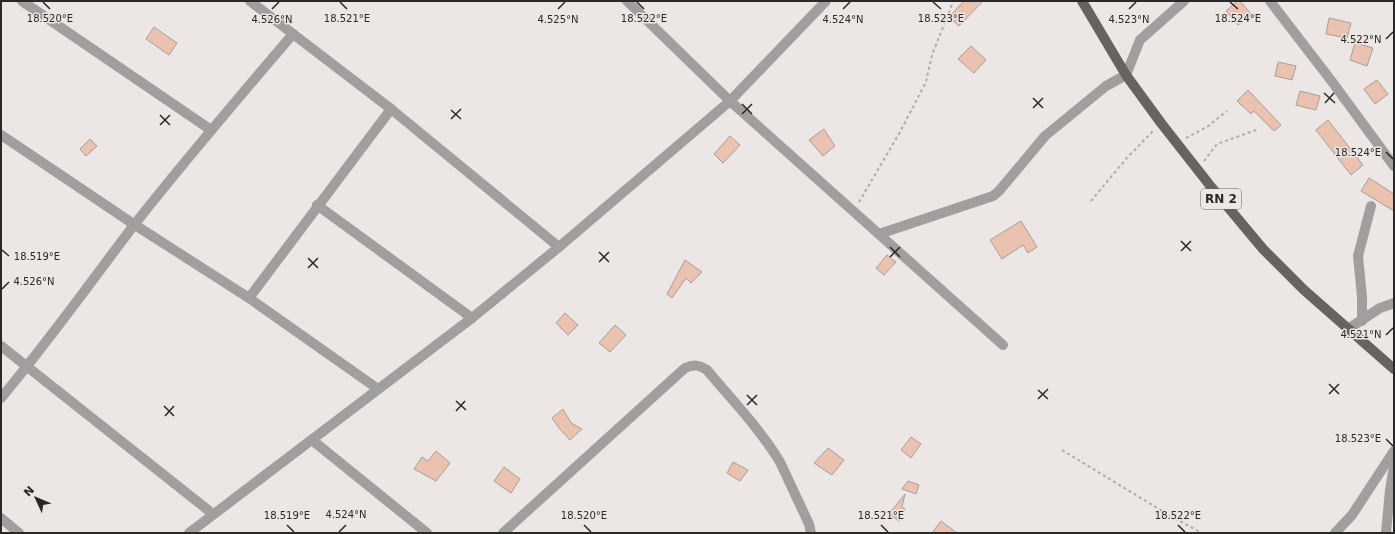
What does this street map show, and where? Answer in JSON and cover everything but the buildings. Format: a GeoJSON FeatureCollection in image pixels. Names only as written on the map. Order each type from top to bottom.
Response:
{"type":"FeatureCollection","features":[{"type":"Feature","properties":{"kind":"main road","name":"RN 2"},"geometry":{"type":"LineString","coordinates":[[1084,2],[1126,75],[1176,144],[1263,248],[1304,290],[1394,369]]}},
{"type":"Feature","properties":{"kind":"street"},"geometry":{"type":"LineString","coordinates":[[22,1],[211,130]]}},
{"type":"Feature","properties":{"kind":"street"},"geometry":{"type":"LineString","coordinates":[[250,1],[391,109],[559,247]]}},
{"type":"Feature","properties":{"kind":"street"},"geometry":{"type":"LineString","coordinates":[[627,1],[730,101],[1003,345]]}},
{"type":"Feature","properties":{"kind":"street"},"geometry":{"type":"LineString","coordinates":[[189,533],[472,318],[559,247],[730,101],[826,1]]}},
{"type":"Feature","properties":{"kind":"street"},"geometry":{"type":"LineString","coordinates":[[879,234],[993,196],[999,191],[1045,136],[1106,86],[1126,75],[1140,40],[1184,1]]}},
{"type":"Feature","properties":{"kind":"street"},"geometry":{"type":"LineString","coordinates":[[1270,1],[1394,166]]}},
{"type":"Feature","properties":{"kind":"street"},"geometry":{"type":"LineString","coordinates":[[1,398],[28,366],[135,225],[211,130],[293,34]]}},
{"type":"Feature","properties":{"kind":"street"},"geometry":{"type":"LineString","coordinates":[[249,298],[317,205],[391,109]]}},
{"type":"Feature","properties":{"kind":"street"},"geometry":{"type":"LineString","coordinates":[[1,135],[135,225],[249,298],[378,389]]}},
{"type":"Feature","properties":{"kind":"street"},"geometry":{"type":"LineString","coordinates":[[317,205],[472,318]]}},
{"type":"Feature","properties":{"kind":"street"},"geometry":{"type":"LineString","coordinates":[[1362,321],[1362,297],[1358,256],[1371,206]]}},
{"type":"Feature","properties":{"kind":"street"},"geometry":{"type":"LineString","coordinates":[[1348,329],[1380,308],[1394,303]]}},
{"type":"Feature","properties":{"kind":"street"},"geometry":{"type":"LineString","coordinates":[[1,346],[213,514]]}},
{"type":"Feature","properties":{"kind":"street"},"geometry":{"type":"LineString","coordinates":[[503,533],[684,368],[691,365],[699,365],[707,370],[751,422],[780,462],[809,524],[811,533]]}},
{"type":"Feature","properties":{"kind":"street"},"geometry":{"type":"LineString","coordinates":[[312,440],[427,533]]}},
{"type":"Feature","properties":{"kind":"street"},"geometry":{"type":"LineString","coordinates":[[1335,533],[1352,515],[1394,451]]}},
{"type":"Feature","properties":{"kind":"street"},"geometry":{"type":"LineString","coordinates":[[1386,533],[1394,466]]}},
{"type":"Feature","properties":{"kind":"street"},"geometry":{"type":"LineString","coordinates":[[1,518],[19,533]]}},
{"type":"Feature","properties":{"kind":"path"},"geometry":{"type":"LineString","coordinates":[[854,212],[900,132],[926,82],[932,55],[953,2]]}},
{"type":"Feature","properties":{"kind":"path"},"geometry":{"type":"LineString","coordinates":[[1176,144],[1207,127],[1227,111]]}},
{"type":"Feature","properties":{"kind":"path"},"geometry":{"type":"LineString","coordinates":[[1090,201],[1126,159],[1161,123]]}},
{"type":"Feature","properties":{"kind":"path"},"geometry":{"type":"LineString","coordinates":[[1198,170],[1217,144],[1259,129]]}},
{"type":"Feature","properties":{"kind":"path"},"geometry":{"type":"LineString","coordinates":[[1062,450],[1172,517],[1202,533]]}}]}
